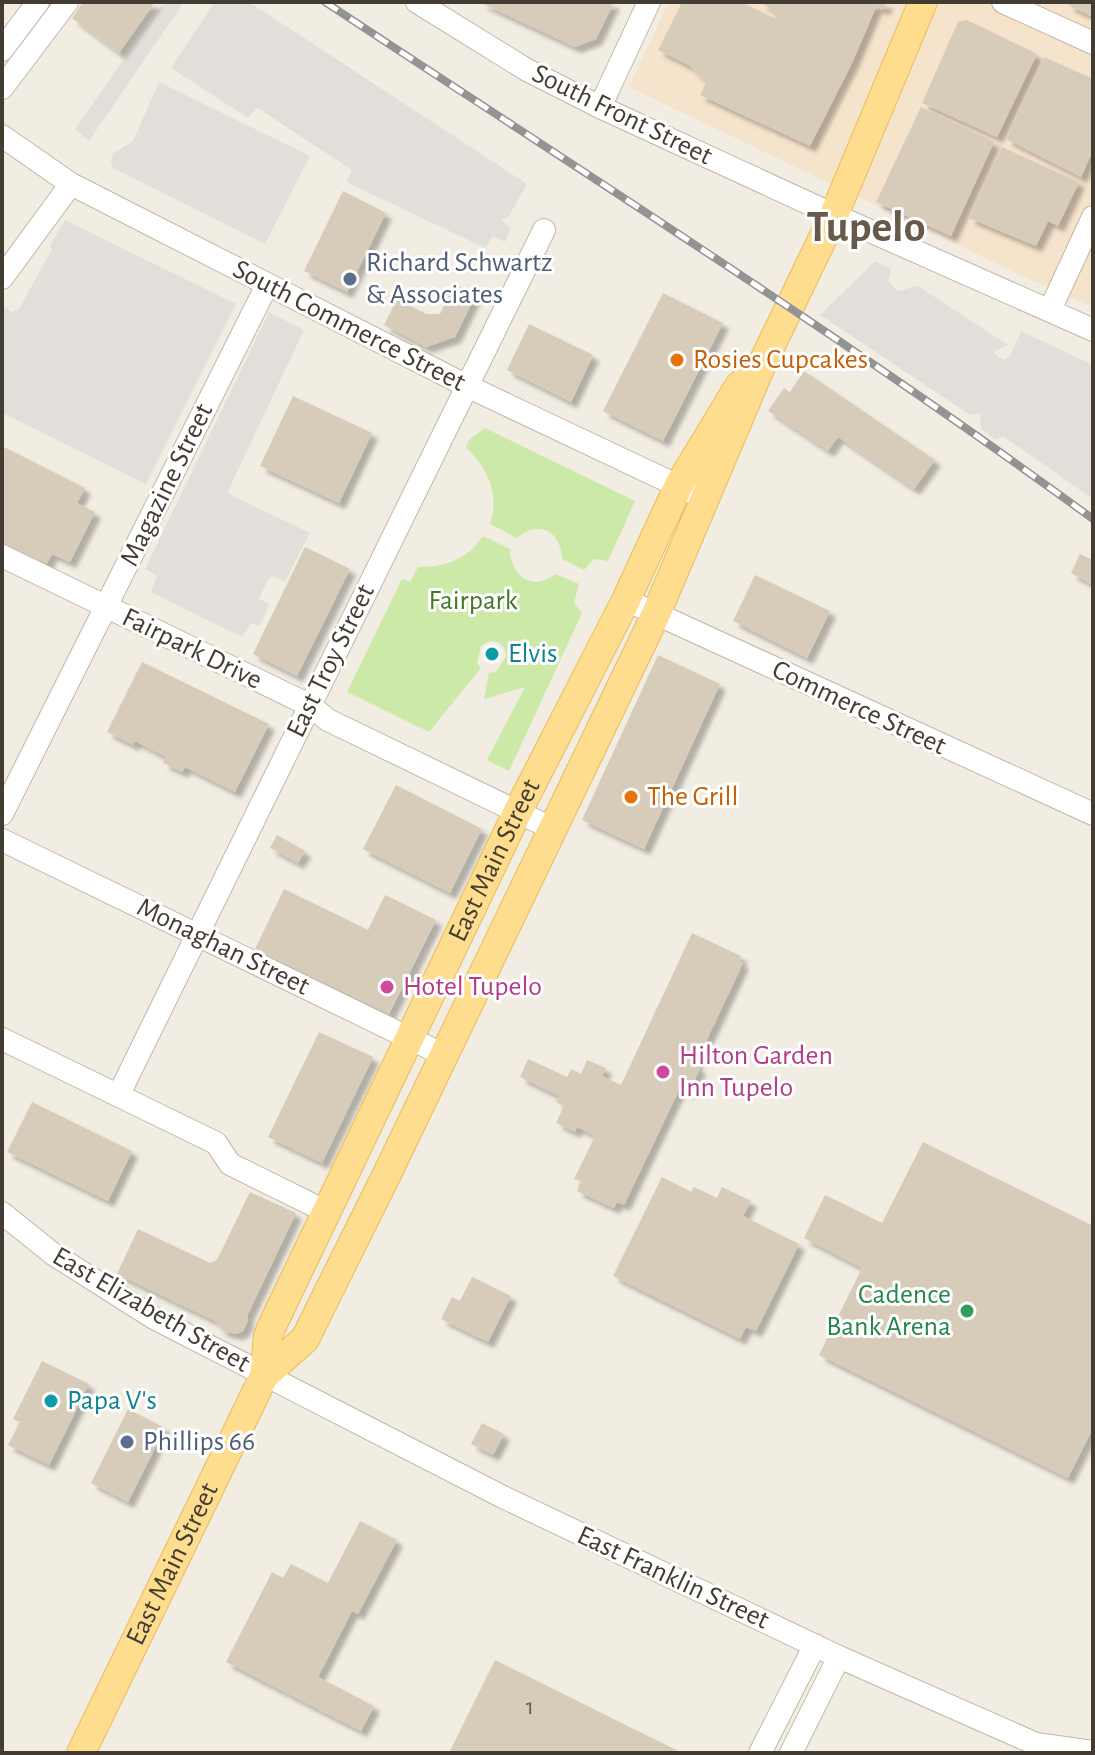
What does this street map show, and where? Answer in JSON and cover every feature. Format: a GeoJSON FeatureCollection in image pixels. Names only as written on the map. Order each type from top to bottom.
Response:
{"type":"FeatureCollection","features":[{"type":"Feature","properties":{"kind":"main road","name":"East Main Street"},"geometry":{"type":"LineString","coordinates":[[264,1376],[305,1339],[553,829],[656,614],[762,364],[834,215],[923,2]]}},
{"type":"Feature","properties":{"kind":"main road","name":"East Main Street"},"geometry":{"type":"LineString","coordinates":[[81,1753],[264,1376],[268,1336],[518,811],[626,600],[679,485],[739,386],[762,364]]}},
{"type":"Feature","properties":{"kind":"street"},"geometry":{"type":"LineString","coordinates":[[2,50],[38,2]]}},
{"type":"Feature","properties":{"kind":"street"},"geometry":{"type":"LineString","coordinates":[[2,88],[67,2]]}},
{"type":"Feature","properties":{"kind":"street","name":"South Front Street"},"geometry":{"type":"LineString","coordinates":[[417,2],[527,70],[600,107],[1093,330]]}},
{"type":"Feature","properties":{"kind":"street"},"geometry":{"type":"LineString","coordinates":[[600,107],[649,2]]}},
{"type":"Feature","properties":{"kind":"street"},"geometry":{"type":"LineString","coordinates":[[1003,2],[1093,43]]}},
{"type":"Feature","properties":{"kind":"street","name":"South Commerce Street"},"geometry":{"type":"LineString","coordinates":[[2,136],[71,184],[267,285],[467,386],[705,498]]}},
{"type":"Feature","properties":{"kind":"street"},"geometry":{"type":"LineString","coordinates":[[2,278],[71,184]]}},
{"type":"Feature","properties":{"kind":"street"},"geometry":{"type":"LineString","coordinates":[[1050,310],[1093,217]]}},
{"type":"Feature","properties":{"kind":"street","name":"East Troy Street"},"geometry":{"type":"LineString","coordinates":[[119,1094],[544,230]]}},
{"type":"Feature","properties":{"kind":"street","name":"Magazine Street"},"geometry":{"type":"LineString","coordinates":[[2,814],[267,285]]}},
{"type":"Feature","properties":{"kind":"street","name":"Fairpark Drive"},"geometry":{"type":"LineString","coordinates":[[2,556],[309,705],[328,720],[553,829]]}},
{"type":"Feature","properties":{"kind":"street","name":"Commerce Street"},"geometry":{"type":"LineString","coordinates":[[626,600],[1093,814]]}},
{"type":"Feature","properties":{"kind":"street","name":"Monaghan Street"},"geometry":{"type":"LineString","coordinates":[[2,840],[444,1055]]}},
{"type":"Feature","properties":{"kind":"street"},"geometry":{"type":"LineString","coordinates":[[2,1039],[216,1143],[230,1164],[327,1212]]}},
{"type":"Feature","properties":{"kind":"street","name":"East Elizabeth Street"},"geometry":{"type":"LineString","coordinates":[[2,1213],[53,1254],[104,1288],[264,1376]]}},
{"type":"Feature","properties":{"kind":"street","name":"East Franklin Street"},"geometry":{"type":"LineString","coordinates":[[264,1376],[388,1436],[503,1497],[839,1657],[1036,1744],[1093,1752]]}},
{"type":"Feature","properties":{"kind":"street"},"geometry":{"type":"LineString","coordinates":[[760,1753],[815,1645]]}},
{"type":"Feature","properties":{"kind":"street"},"geometry":{"type":"LineString","coordinates":[[791,1753],[839,1657]]}},
{"type":"Feature","properties":{"kind":"shaded area"},"geometry":{"type":"Polygon","coordinates":[[[164,2],[184,2],[89,141],[75,129],[164,2]]]}},
{"type":"Feature","properties":{"kind":"shaded area"},"geometry":{"type":"Polygon","coordinates":[[[215,2],[249,2],[527,184],[509,216],[501,220],[511,228],[505,242],[493,236],[485,248],[346,182],[352,170],[259,109],[256,108],[248,118],[171,68],[215,2]]]}},
{"type":"Feature","properties":{"kind":"shaded area"},"geometry":{"type":"Polygon","coordinates":[[[669,2],[1093,2],[1093,307],[629,87],[669,2]]]}},
{"type":"Feature","properties":{"kind":"shaded area"},"geometry":{"type":"Polygon","coordinates":[[[159,82],[310,156],[265,244],[113,168],[113,154],[133,141],[159,82]]]}},
{"type":"Feature","properties":{"kind":"shaded area"},"geometry":{"type":"Polygon","coordinates":[[[65,220],[236,304],[146,484],[2,413],[2,306],[12,312],[19,309],[65,220]]]}},
{"type":"Feature","properties":{"kind":"shaded area"},"geometry":{"type":"Polygon","coordinates":[[[875,261],[891,269],[888,281],[897,291],[918,286],[1008,345],[995,351],[994,354],[1000,358],[1005,360],[1010,356],[1021,331],[1093,365],[1093,499],[1004,437],[995,439],[981,429],[980,413],[970,415],[820,315],[875,261]]]}},
{"type":"Feature","properties":{"kind":"shaded area"},"geometry":{"type":"Polygon","coordinates":[[[269,312],[304,330],[228,491],[310,533],[285,582],[273,576],[269,578],[259,598],[269,605],[260,626],[251,623],[242,637],[151,592],[155,574],[145,569],[269,312]]]}},
{"type":"Feature","properties":{"kind":"green space"},"geometry":{"type":"Polygon","coordinates":[[[485,428],[635,501],[608,561],[594,559],[584,570],[562,559],[558,541],[547,531],[533,529],[517,538],[490,524],[494,502],[490,482],[466,447],[469,440],[485,428]]]}},
{"type":"Feature","properties":{"kind":"green space","name":"Fairpark"},"geometry":{"type":"Polygon","coordinates":[[[483,536],[510,549],[514,567],[524,578],[539,581],[555,574],[579,584],[574,603],[582,613],[509,771],[487,760],[525,687],[484,699],[489,673],[496,672],[506,656],[497,642],[481,646],[477,663],[481,668],[429,732],[347,692],[402,579],[410,582],[418,567],[446,564],[463,556],[483,536]]]}},
{"type":"Feature","properties":{"kind":"building"},"geometry":{"type":"Polygon","coordinates":[[[83,2],[155,2],[119,53],[72,18],[83,2]]]}},
{"type":"Feature","properties":{"kind":"building"},"geometry":{"type":"Polygon","coordinates":[[[479,2],[614,2],[596,39],[575,47],[479,2]]]}},
{"type":"Feature","properties":{"kind":"building"},"geometry":{"type":"Polygon","coordinates":[[[682,2],[741,2],[776,19],[772,9],[759,2],[887,2],[884,9],[876,7],[810,146],[700,95],[706,83],[690,66],[658,50],[682,2]]]}},
{"type":"Feature","properties":{"kind":"building"},"geometry":{"type":"Polygon","coordinates":[[[1069,2],[1093,2],[1093,17],[1068,5],[1069,2]]]}},
{"type":"Feature","properties":{"kind":"building"},"geometry":{"type":"Polygon","coordinates":[[[967,20],[1037,54],[997,137],[922,103],[958,22],[967,20]]]}},
{"type":"Feature","properties":{"kind":"building"},"geometry":{"type":"Polygon","coordinates":[[[1044,57],[1093,79],[1093,150],[1081,177],[1006,139],[1044,57]]]}},
{"type":"Feature","properties":{"kind":"building"},"geometry":{"type":"Polygon","coordinates":[[[921,107],[994,142],[951,236],[876,202],[921,107]]]}},
{"type":"Feature","properties":{"kind":"building"},"geometry":{"type":"Polygon","coordinates":[[[1002,147],[1079,182],[1058,226],[1048,221],[1036,246],[969,218],[1002,147]]]}},
{"type":"Feature","properties":{"kind":"building"},"geometry":{"type":"Polygon","coordinates":[[[343,191],[386,213],[347,292],[304,271],[343,191]]]}},
{"type":"Feature","properties":{"kind":"building"},"geometry":{"type":"Polygon","coordinates":[[[454,284],[476,294],[455,337],[426,347],[384,325],[397,299],[426,314],[440,314],[454,284]]]}},
{"type":"Feature","properties":{"kind":"building"},"geometry":{"type":"Polygon","coordinates":[[[663,293],[723,323],[663,441],[603,411],[663,293]]]}},
{"type":"Feature","properties":{"kind":"building"},"geometry":{"type":"Polygon","coordinates":[[[529,324],[593,355],[571,402],[507,370],[529,324]]]}},
{"type":"Feature","properties":{"kind":"building"},"geometry":{"type":"Polygon","coordinates":[[[804,371],[935,460],[914,489],[838,437],[828,451],[768,411],[784,388],[790,392],[804,371]]]}},
{"type":"Feature","properties":{"kind":"building"},"geometry":{"type":"Polygon","coordinates":[[[293,396],[372,433],[339,503],[260,466],[293,396]]]}},
{"type":"Feature","properties":{"kind":"building"},"geometry":{"type":"Polygon","coordinates":[[[2,446],[85,488],[77,503],[95,512],[70,562],[52,554],[45,567],[2,546],[2,446]]]}},
{"type":"Feature","properties":{"kind":"building"},"geometry":{"type":"Polygon","coordinates":[[[305,547],[350,569],[297,676],[253,654],[305,547]]]}},
{"type":"Feature","properties":{"kind":"building"},"geometry":{"type":"Polygon","coordinates":[[[1080,554],[1093,560],[1093,585],[1071,573],[1080,554]]]}},
{"type":"Feature","properties":{"kind":"building"},"geometry":{"type":"Polygon","coordinates":[[[755,575],[830,611],[807,658],[733,621],[755,575]]]}},
{"type":"Feature","properties":{"kind":"building"},"geometry":{"type":"Polygon","coordinates":[[[658,655],[720,684],[644,849],[582,820],[658,655]]]}},
{"type":"Feature","properties":{"kind":"building"},"geometry":{"type":"Polygon","coordinates":[[[142,662],[269,724],[235,792],[185,767],[182,772],[163,763],[166,757],[135,741],[133,745],[107,732],[142,662]]]}},
{"type":"Feature","properties":{"kind":"building"},"geometry":{"type":"Polygon","coordinates":[[[396,785],[482,829],[450,893],[363,849],[396,785]]]}},
{"type":"Feature","properties":{"kind":"building"},"geometry":{"type":"Polygon","coordinates":[[[277,835],[305,851],[298,863],[270,848],[277,835]]]}},
{"type":"Feature","properties":{"kind":"building"},"geometry":{"type":"Polygon","coordinates":[[[284,889],[368,930],[385,895],[436,920],[389,1014],[255,949],[284,889]]]}},
{"type":"Feature","properties":{"kind":"building","name":"Hilton Garden Inn Tupelo"},"geometry":{"type":"Polygon","coordinates":[[[692,933],[741,956],[739,961],[743,963],[695,1065],[700,1068],[689,1093],[680,1088],[624,1205],[617,1202],[614,1208],[577,1191],[581,1181],[574,1179],[595,1136],[577,1127],[575,1132],[556,1123],[564,1106],[556,1102],[559,1096],[520,1077],[528,1059],[567,1077],[571,1069],[581,1074],[587,1060],[606,1068],[602,1076],[621,1085],[692,933]]]}},
{"type":"Feature","properties":{"kind":"building"},"geometry":{"type":"Polygon","coordinates":[[[319,1032],[373,1057],[322,1163],[268,1137],[319,1032]]]}},
{"type":"Feature","properties":{"kind":"building"},"geometry":{"type":"Polygon","coordinates":[[[32,1102],[132,1151],[108,1201],[7,1152],[32,1102]]]}},
{"type":"Feature","properties":{"kind":"building","name":"Cadence Bank Arena"},"geometry":{"type":"Polygon","coordinates":[[[923,1142],[1093,1226],[1093,1428],[1068,1478],[819,1355],[862,1268],[804,1238],[825,1195],[882,1223],[923,1142]]]}},
{"type":"Feature","properties":{"kind":"building"},"geometry":{"type":"Polygon","coordinates":[[[662,1177],[691,1192],[694,1187],[717,1198],[722,1187],[751,1201],[743,1216],[799,1244],[756,1331],[746,1327],[740,1339],[613,1276],[662,1177]]]}},
{"type":"Feature","properties":{"kind":"building"},"geometry":{"type":"Polygon","coordinates":[[[250,1192],[296,1213],[248,1314],[243,1331],[236,1334],[223,1331],[215,1321],[117,1274],[138,1229],[210,1263],[217,1260],[250,1192]]]}},
{"type":"Feature","properties":{"kind":"building"},"geometry":{"type":"Polygon","coordinates":[[[472,1277],[511,1296],[488,1342],[441,1319],[452,1297],[460,1301],[472,1277]]]}},
{"type":"Feature","properties":{"kind":"building","name":"Papa V's"},"geometry":{"type":"Polygon","coordinates":[[[42,1361],[89,1384],[49,1465],[8,1445],[20,1422],[13,1419],[42,1361]]]}},
{"type":"Feature","properties":{"kind":"building"},"geometry":{"type":"Polygon","coordinates":[[[128,1409],[165,1428],[128,1502],[91,1483],[128,1409]]]}},
{"type":"Feature","properties":{"kind":"building"},"geometry":{"type":"Polygon","coordinates":[[[482,1423],[504,1434],[493,1455],[471,1444],[482,1423]]]}},
{"type":"Feature","properties":{"kind":"building"},"geometry":{"type":"Polygon","coordinates":[[[360,1521],[397,1540],[358,1614],[352,1611],[318,1677],[374,1706],[361,1731],[226,1662],[272,1572],[283,1578],[291,1564],[328,1583],[360,1521]]]}},
{"type":"Feature","properties":{"kind":"building"},"geometry":{"type":"Polygon","coordinates":[[[495,1660],[682,1753],[449,1753],[495,1660]]]}},
{"type":"Feature","properties":{"kind":"railway"},"geometry":{"type":"LineString","coordinates":[[325,2],[808,320],[1093,519]]}},
{"type":"Feature","properties":{"kind":"place","name":"Richard Schwartz & Associates"},"geometry":{"type":"Point","coordinates":[350,279]}},
{"type":"Feature","properties":{"kind":"place","name":"Rosies Cupcakes"},"geometry":{"type":"Point","coordinates":[677,360]}},
{"type":"Feature","properties":{"kind":"place","name":"Elvis"},"geometry":{"type":"Point","coordinates":[492,654]}},
{"type":"Feature","properties":{"kind":"place","name":"The Grill"},"geometry":{"type":"Point","coordinates":[631,797]}},
{"type":"Feature","properties":{"kind":"place","name":"Hotel Tupelo"},"geometry":{"type":"Point","coordinates":[387,987]}},
{"type":"Feature","properties":{"kind":"place","name":"Hilton Garden Inn Tupelo"},"geometry":{"type":"Point","coordinates":[663,1072]}},
{"type":"Feature","properties":{"kind":"place","name":"Cadence Bank Arena"},"geometry":{"type":"Point","coordinates":[967,1311]}},
{"type":"Feature","properties":{"kind":"place","name":"Papa V's"},"geometry":{"type":"Point","coordinates":[51,1401]}},
{"type":"Feature","properties":{"kind":"place","name":"Phillips 66"},"geometry":{"type":"Point","coordinates":[127,1442]}},
{"type":"Feature","properties":{"kind":"district","name":"Tupelo"},"geometry":{"type":"Point","coordinates":[866,228]}}]}
